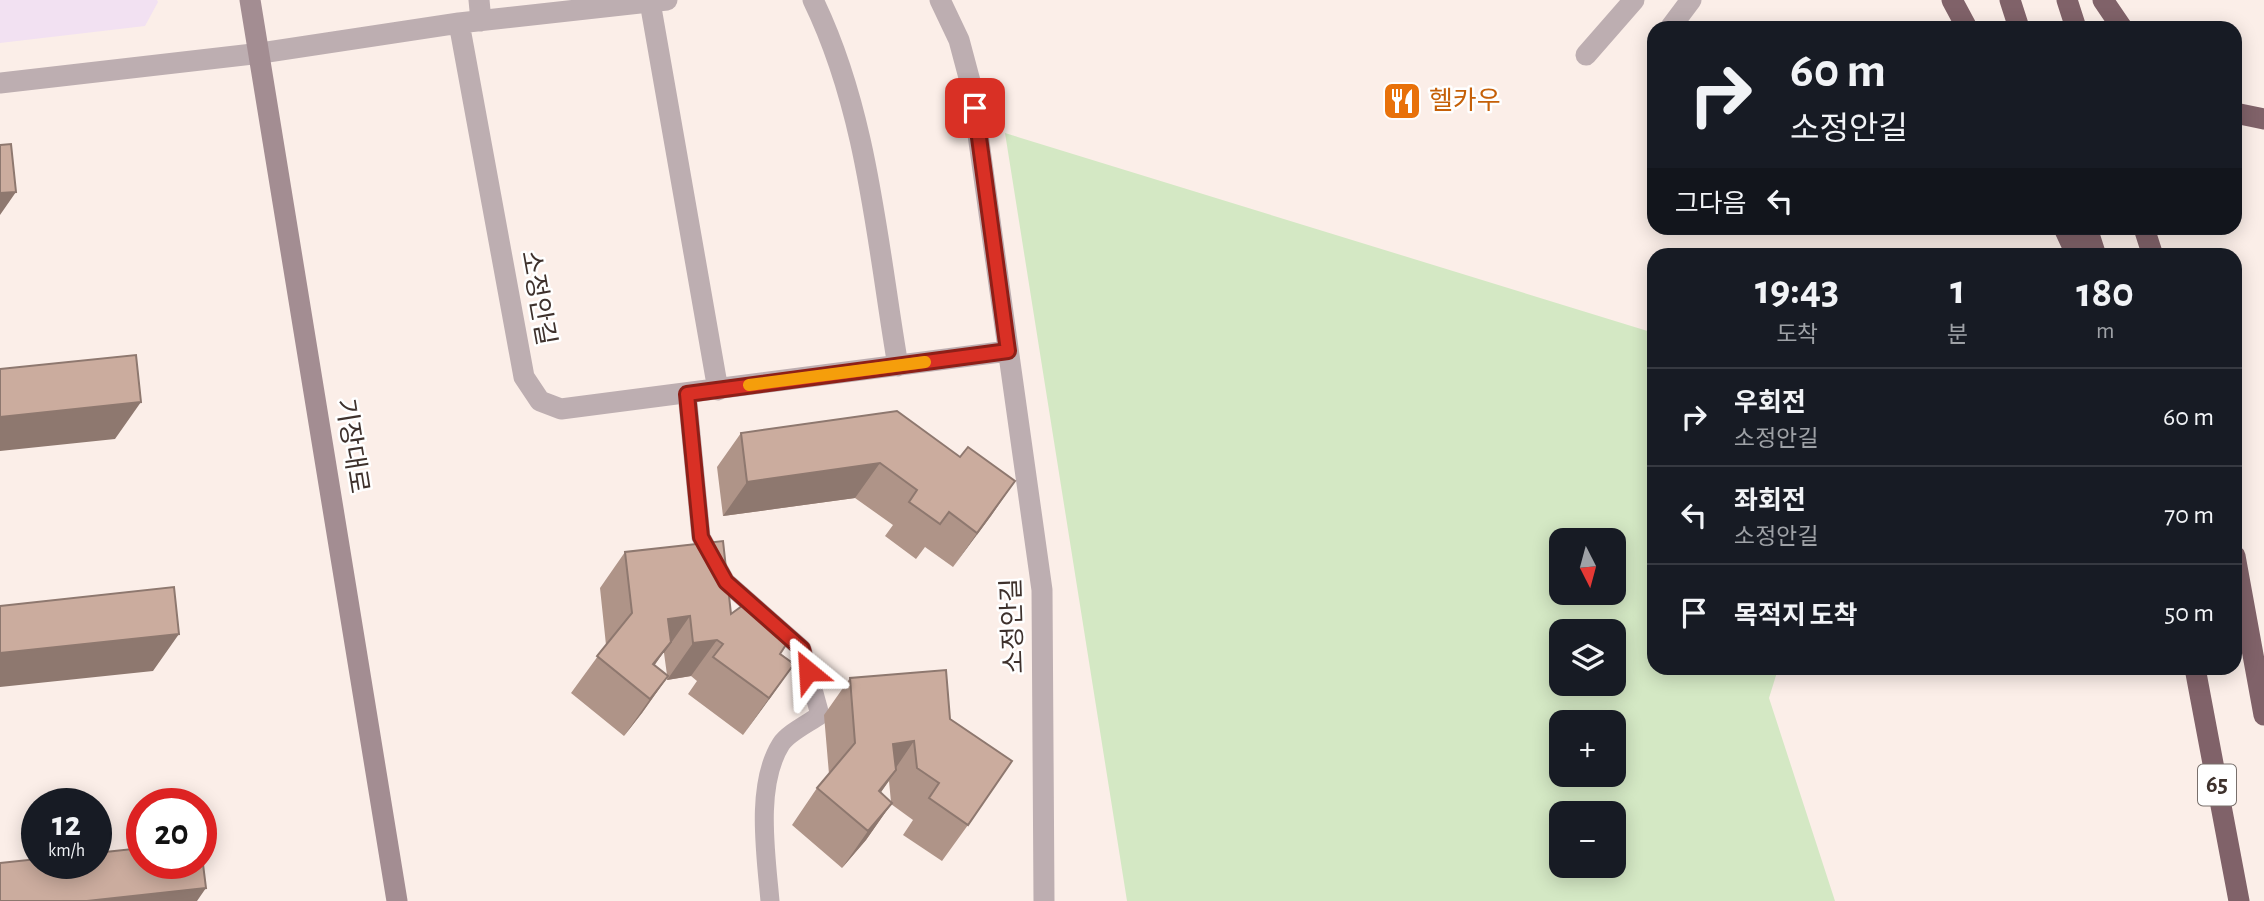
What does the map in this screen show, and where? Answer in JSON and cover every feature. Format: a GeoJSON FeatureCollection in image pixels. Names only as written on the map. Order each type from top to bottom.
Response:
{"type":"FeatureCollection","features":[{"type":"Feature","properties":{"kind":"highway"},"geometry":{"type":"LineString","coordinates":[[1952,0],[1963,21]]}},
{"type":"Feature","properties":{"kind":"highway"},"geometry":{"type":"LineString","coordinates":[[2010,0],[2018,21]]}},
{"type":"Feature","properties":{"kind":"highway"},"geometry":{"type":"LineString","coordinates":[[2067,0],[2074,21]]}},
{"type":"Feature","properties":{"kind":"highway"},"geometry":{"type":"LineString","coordinates":[[2103,0],[2117,21]]}},
{"type":"Feature","properties":{"kind":"highway"},"geometry":{"type":"LineString","coordinates":[[2242,114],[2264,118]]}},
{"type":"Feature","properties":{"kind":"highway"},"geometry":{"type":"LineString","coordinates":[[2242,594],[2264,715]]}},
{"type":"Feature","properties":{"kind":"highway","name":"65"},"geometry":{"type":"LineString","coordinates":[[2196,675],[2239,901]]}},
{"type":"Feature","properties":{"kind":"main road","name":"기장대로"},"geometry":{"type":"LineString","coordinates":[[250,0],[261,53],[397,901]]}},
{"type":"Feature","properties":{"kind":"street"},"geometry":{"type":"LineString","coordinates":[[813,0],[839,57],[856,114],[898,366]]}},
{"type":"Feature","properties":{"kind":"street","name":"소정안길"},"geometry":{"type":"LineString","coordinates":[[940,0],[959,40],[971,85],[1042,590],[1044,901]]}},
{"type":"Feature","properties":{"kind":"street"},"geometry":{"type":"LineString","coordinates":[[1586,55],[1634,0]]}},
{"type":"Feature","properties":{"kind":"street"},"geometry":{"type":"LineString","coordinates":[[1675,21],[1690,0]]}},
{"type":"Feature","properties":{"kind":"street"},"geometry":{"type":"LineString","coordinates":[[0,83],[261,53],[459,23],[480,11],[659,1],[718,390]]}},
{"type":"Feature","properties":{"kind":"street","name":"소정안길"},"geometry":{"type":"LineString","coordinates":[[459,23],[524,377],[540,401],[561,409],[1008,351]]}},
{"type":"Feature","properties":{"kind":"lane"},"geometry":{"type":"LineString","coordinates":[[687,394],[701,537],[726,582],[802,649],[820,715],[782,743],[770,774],[763,826],[770,901]]}},
{"type":"Feature","properties":{"kind":"shaded area"},"geometry":{"type":"Polygon","coordinates":[[[0,0],[158,2],[145,26],[0,43],[0,0]]]}},
{"type":"Feature","properties":{"kind":"green space"},"geometry":{"type":"Polygon","coordinates":[[[1005,133],[1647,331],[1647,675],[1776,675],[1769,698],[1835,901],[1127,901],[1005,133]]]}},
{"type":"Feature","properties":{"kind":"building"},"geometry":{"type":"Polygon","coordinates":[[[11,144],[16,192],[0,193],[0,145],[11,144]]]}},
{"type":"Feature","properties":{"kind":"building"},"geometry":{"type":"Polygon","coordinates":[[[136,355],[141,402],[0,417],[0,369],[136,355]]]}},
{"type":"Feature","properties":{"kind":"building"},"geometry":{"type":"Polygon","coordinates":[[[897,411],[960,457],[968,447],[1015,481],[977,533],[949,512],[940,524],[909,502],[917,490],[880,463],[747,482],[741,433],[897,411]]]}},
{"type":"Feature","properties":{"kind":"building"},"geometry":{"type":"Polygon","coordinates":[[[723,541],[731,614],[746,603],[791,637],[780,654],[794,664],[769,698],[713,657],[723,644],[717,640],[693,643],[690,616],[668,619],[671,642],[653,664],[668,676],[650,699],[597,656],[632,613],[625,552],[723,541]]]}},
{"type":"Feature","properties":{"kind":"building"},"geometry":{"type":"Polygon","coordinates":[[[174,587],[179,634],[0,653],[0,606],[174,587]]]}},
{"type":"Feature","properties":{"kind":"building"},"geometry":{"type":"Polygon","coordinates":[[[946,670],[950,719],[1012,761],[968,825],[929,798],[939,783],[917,768],[914,741],[893,744],[896,770],[879,791],[892,803],[868,831],[817,788],[855,743],[850,678],[946,670]]]}},
{"type":"Feature","properties":{"kind":"building"},"geometry":{"type":"Polygon","coordinates":[[[126,850],[126,879],[205,879],[206,888],[87,901],[0,901],[0,863],[21,861],[21,879],[112,879],[112,851],[126,850]]]}},
{"type":"Feature","properties":{"kind":"slow traffic"},"geometry":{"type":"LineString","coordinates":[[749,385],[925,362]]}},
{"type":"Feature","properties":{"kind":"place","name":"헬카우"},"geometry":{"type":"Point","coordinates":[1402,101]}},
{"type":"Feature","properties":{"kind":"route"},"geometry":{"type":"LineString","coordinates":[[808,671],[802,649],[726,582],[701,537],[687,394],[1008,351],[975,108]]}}]}
